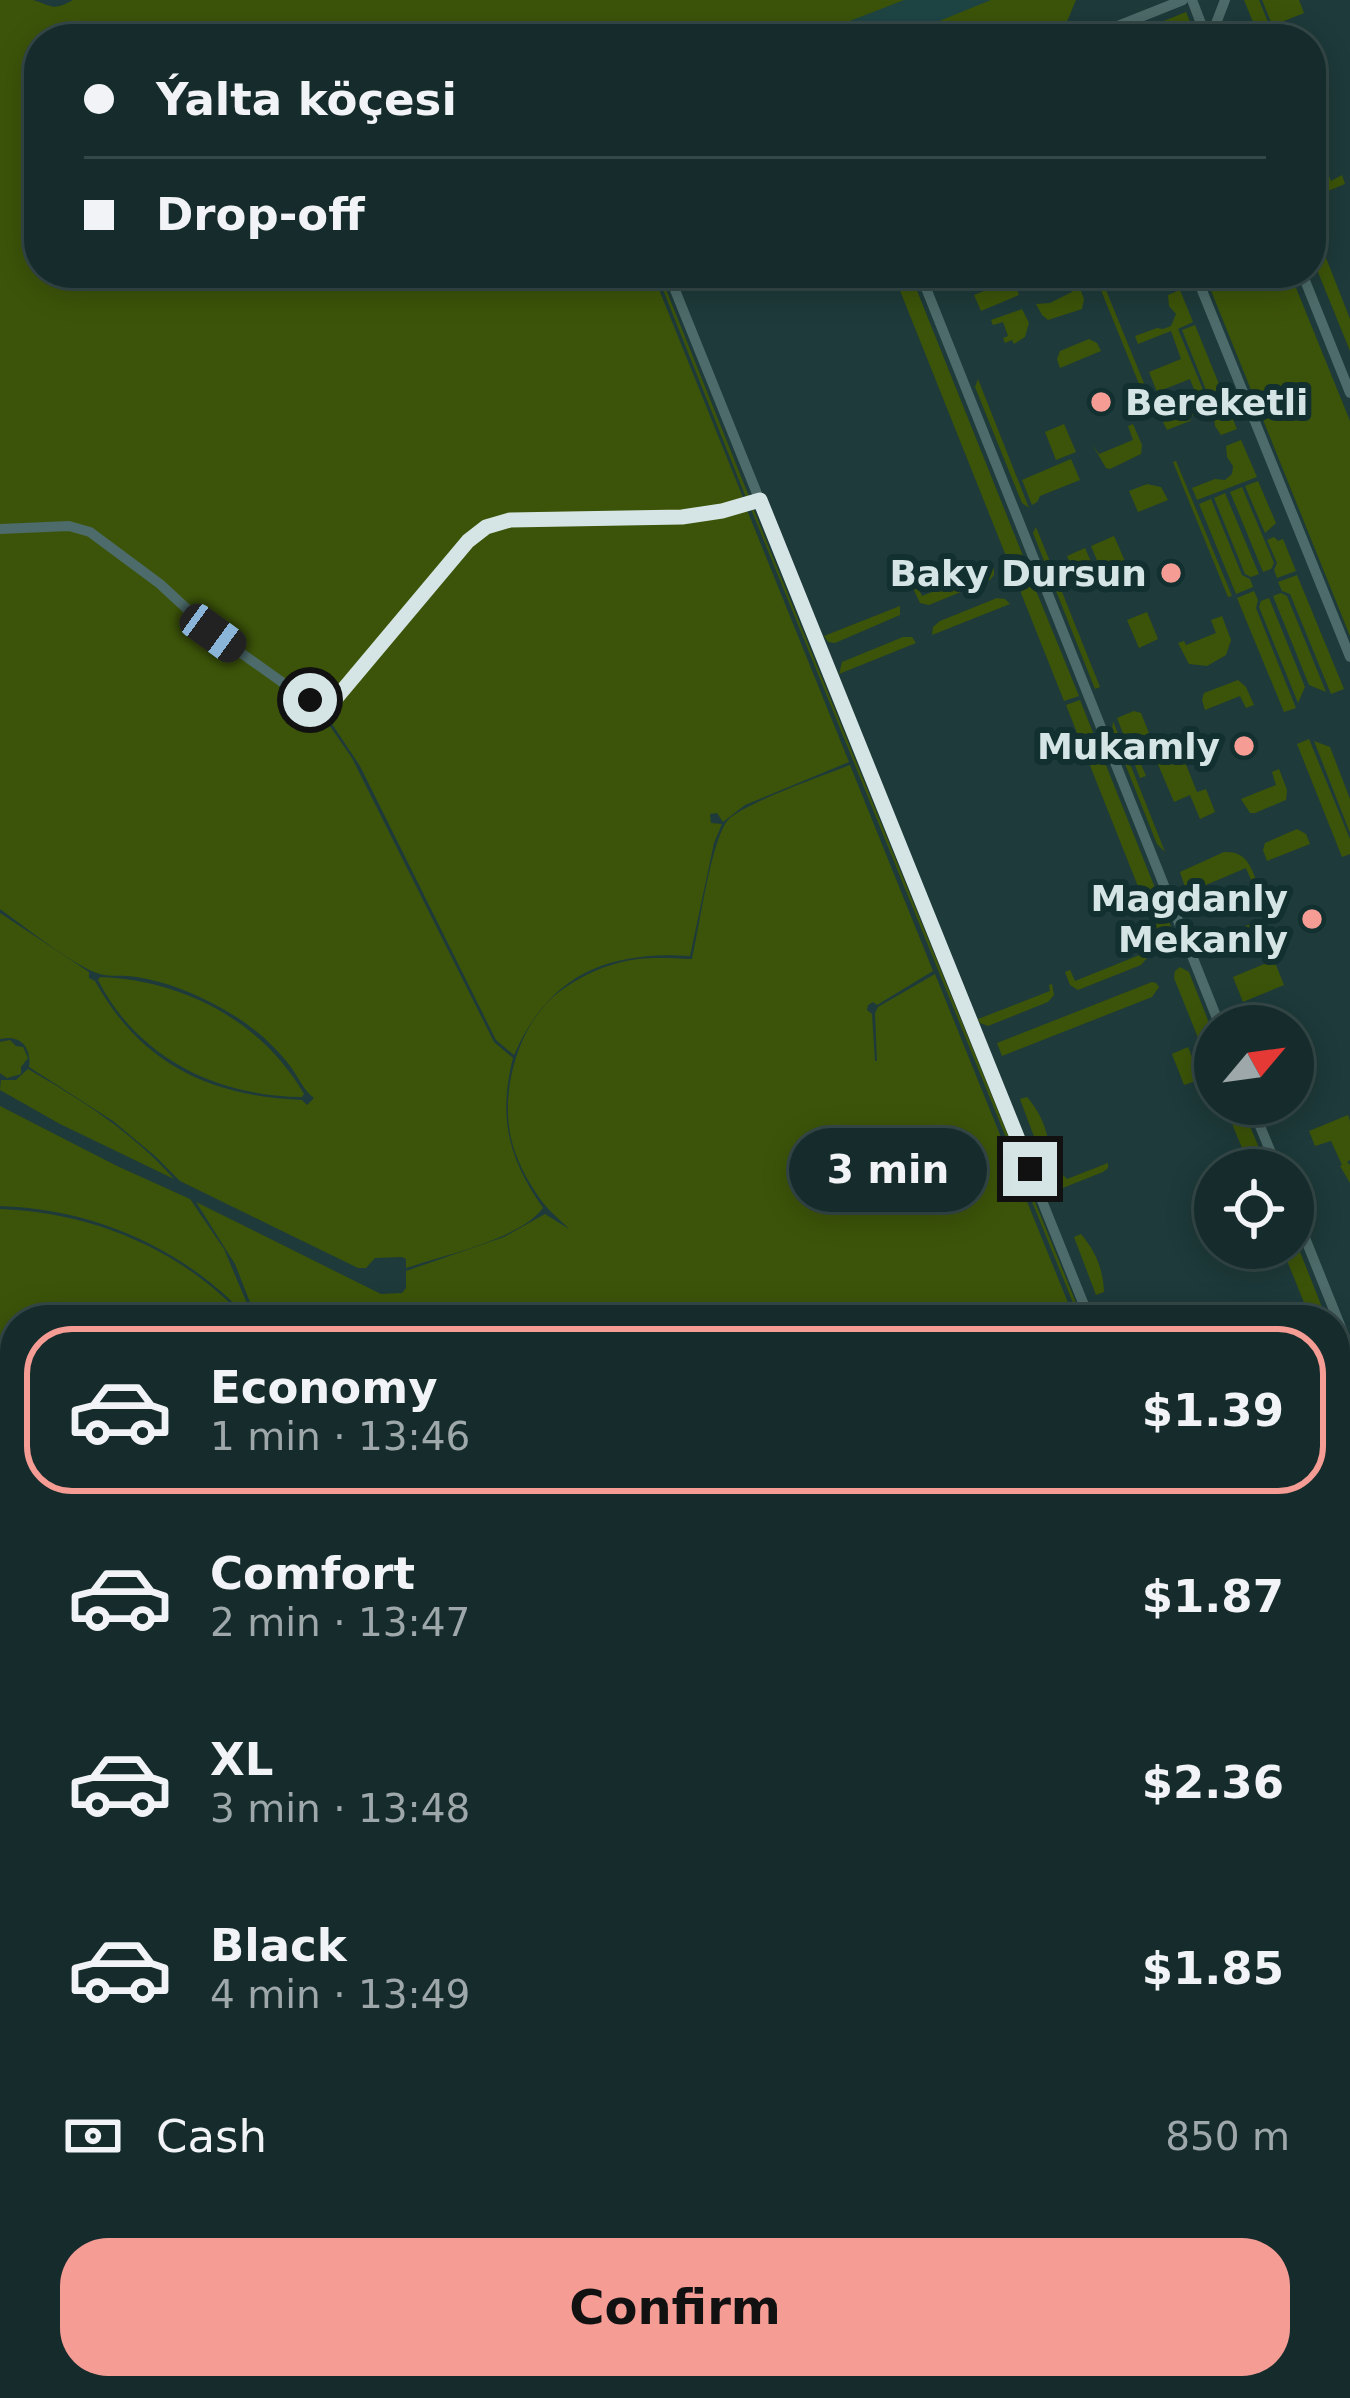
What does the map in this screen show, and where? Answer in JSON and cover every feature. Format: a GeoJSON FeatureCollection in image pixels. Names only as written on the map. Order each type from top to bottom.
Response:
{"type":"FeatureCollection","features":[{"type":"Feature","properties":{"kind":"street"},"geometry":{"type":"LineString","coordinates":[[1129,24],[1188,0]]}},
{"type":"Feature","properties":{"kind":"street"},"geometry":{"type":"LineString","coordinates":[[675,288],[1084,1305]]}},
{"type":"Feature","properties":{"kind":"street"},"geometry":{"type":"LineString","coordinates":[[926,288],[1212,1005]]}},
{"type":"Feature","properties":{"kind":"street"},"geometry":{"type":"LineString","coordinates":[[1201,288],[1350,657]]}},
{"type":"Feature","properties":{"kind":"street"},"geometry":{"type":"LineString","coordinates":[[1308,288],[1350,393]]}},
{"type":"Feature","properties":{"kind":"street"},"geometry":{"type":"LineString","coordinates":[[0,529],[69,526],[90,532],[148,574],[213,633],[303,697],[320,702],[339,695],[468,541],[486,527],[517,520],[682,517],[760,500]]}},
{"type":"Feature","properties":{"kind":"street"},"geometry":{"type":"LineString","coordinates":[[1314,1260],[1332,1305]]}},
{"type":"Feature","properties":{"kind":"shaded area"},"geometry":{"type":"Polygon","coordinates":[[[753,0],[1001,0],[943,24],[764,24],[753,0]]]}},
{"type":"Feature","properties":{"kind":"green space"},"geometry":{"type":"Polygon","coordinates":[[[0,0],[33,0],[56,7],[73,0],[904,0],[842,24],[24,24],[24,288],[658,288],[744,500],[663,514],[485,524],[333,696],[309,697],[216,631],[93,530],[0,524],[0,0]]]}},
{"type":"Feature","properties":{"kind":"green space"},"geometry":{"type":"Polygon","coordinates":[[[991,0],[1076,0],[1066,24],[932,24],[991,0]]]}},
{"type":"Feature","properties":{"kind":"green space"},"geometry":{"type":"Polygon","coordinates":[[[1244,0],[1259,0],[1269,24],[1254,24],[1244,0]]]}},
{"type":"Feature","properties":{"kind":"green space"},"geometry":{"type":"Polygon","coordinates":[[[1262,0],[1299,0],[1304,13],[1285,24],[1272,24],[1262,0]]]}},
{"type":"Feature","properties":{"kind":"green space"},"geometry":{"type":"Polygon","coordinates":[[[1186,12],[1191,24],[1156,24],[1186,12]]]}},
{"type":"Feature","properties":{"kind":"green space"},"geometry":{"type":"Polygon","coordinates":[[[1326,168],[1331,181],[1342,175],[1345,184],[1328,191],[1326,168]]]}},
{"type":"Feature","properties":{"kind":"green space"},"geometry":{"type":"Polygon","coordinates":[[[1326,258],[1350,319],[1350,351],[1324,288],[1326,258]]]}},
{"type":"Feature","properties":{"kind":"green space"},"geometry":{"type":"Polygon","coordinates":[[[662,288],[750,499],[747,500],[662,288]]]}},
{"type":"Feature","properties":{"kind":"green space"},"geometry":{"type":"Polygon","coordinates":[[[899,288],[916,288],[1025,561],[1022,570],[1010,566],[899,288]]]}},
{"type":"Feature","properties":{"kind":"green space"},"geometry":{"type":"Polygon","coordinates":[[[991,288],[1016,288],[1019,295],[981,311],[974,295],[991,288]]]}},
{"type":"Feature","properties":{"kind":"green space"},"geometry":{"type":"Polygon","coordinates":[[[1071,288],[1080,288],[1082,309],[1048,320],[1036,304],[1050,303],[1072,292],[1071,288]]]}},
{"type":"Feature","properties":{"kind":"green space"},"geometry":{"type":"Polygon","coordinates":[[[1100,288],[1105,288],[1152,403],[1146,401],[1100,288]]]}},
{"type":"Feature","properties":{"kind":"green space"},"geometry":{"type":"Polygon","coordinates":[[[1210,288],[1296,288],[1350,421],[1350,636],[1210,288]]]}},
{"type":"Feature","properties":{"kind":"green space"},"geometry":{"type":"Polygon","coordinates":[[[1180,290],[1193,322],[1178,329],[1208,402],[1200,405],[1190,379],[1157,392],[1149,372],[1181,359],[1171,331],[1138,344],[1135,336],[1171,326],[1176,314],[1168,295],[1180,290]]]}},
{"type":"Feature","properties":{"kind":"green space"},"geometry":{"type":"Polygon","coordinates":[[[1022,309],[1029,323],[1025,337],[1005,343],[1003,338],[1008,336],[1003,322],[993,325],[991,320],[1022,309]]]}},
{"type":"Feature","properties":{"kind":"green space"},"geometry":{"type":"Polygon","coordinates":[[[1195,325],[1223,394],[1210,400],[1182,330],[1195,325]]]}},
{"type":"Feature","properties":{"kind":"green space"},"geometry":{"type":"Polygon","coordinates":[[[1089,339],[1101,351],[1060,368],[1060,351],[1089,339]]]}},
{"type":"Feature","properties":{"kind":"green space"},"geometry":{"type":"Polygon","coordinates":[[[978,379],[1029,508],[1022,503],[975,387],[978,379]]]}},
{"type":"Feature","properties":{"kind":"green space"},"geometry":{"type":"Polygon","coordinates":[[[1224,398],[1237,429],[1221,435],[1214,416],[1202,409],[1190,421],[1167,430],[1163,422],[1224,398]]]}},
{"type":"Feature","properties":{"kind":"green space"},"geometry":{"type":"Polygon","coordinates":[[[1064,424],[1076,452],[1056,460],[1045,432],[1064,424]]]}},
{"type":"Feature","properties":{"kind":"green space"},"geometry":{"type":"Polygon","coordinates":[[[1133,424],[1141,454],[1106,468],[1092,444],[1099,454],[1133,440],[1128,426],[1133,424]]]}},
{"type":"Feature","properties":{"kind":"green space"},"geometry":{"type":"Polygon","coordinates":[[[1241,440],[1257,477],[1197,500],[1192,488],[1232,474],[1226,446],[1241,440]]]}},
{"type":"Feature","properties":{"kind":"green space"},"geometry":{"type":"Polygon","coordinates":[[[1071,459],[1080,480],[1040,496],[1032,505],[1022,480],[1071,459]]]}},
{"type":"Feature","properties":{"kind":"green space"},"geometry":{"type":"Polygon","coordinates":[[[1176,461],[1232,596],[1228,597],[1176,461]]]}},
{"type":"Feature","properties":{"kind":"green space"},"geometry":{"type":"Polygon","coordinates":[[[1258,481],[1276,523],[1265,533],[1245,486],[1258,481]]]}},
{"type":"Feature","properties":{"kind":"green space"},"geometry":{"type":"Polygon","coordinates":[[[1147,484],[1161,487],[1168,500],[1138,512],[1129,491],[1147,484]]]}},
{"type":"Feature","properties":{"kind":"green space"},"geometry":{"type":"Polygon","coordinates":[[[1242,487],[1274,563],[1263,572],[1230,492],[1242,487]]]}},
{"type":"Feature","properties":{"kind":"green space"},"geometry":{"type":"Polygon","coordinates":[[[1225,493],[1259,574],[1251,577],[1245,574],[1214,498],[1225,493]]]}},
{"type":"Feature","properties":{"kind":"green space"},"geometry":{"type":"Polygon","coordinates":[[[1211,499],[1242,575],[1253,587],[1236,594],[1199,504],[1211,499]]]}},
{"type":"Feature","properties":{"kind":"green space"},"geometry":{"type":"Polygon","coordinates":[[[753,508],[1077,1305],[1074,1305],[753,508]]]}},
{"type":"Feature","properties":{"kind":"green space"},"geometry":{"type":"Polygon","coordinates":[[[747,510],[849,762],[745,805],[723,822],[717,813],[710,814],[711,823],[722,824],[690,956],[632,958],[584,974],[545,1005],[514,1055],[496,1040],[360,766],[320,706],[341,698],[481,534],[504,525],[676,521],[747,510]]]}},
{"type":"Feature","properties":{"kind":"green space"},"geometry":{"type":"Polygon","coordinates":[[[1036,527],[1100,687],[1095,689],[1033,533],[1036,527]]]}},
{"type":"Feature","properties":{"kind":"green space"},"geometry":{"type":"Polygon","coordinates":[[[70,529],[90,536],[316,706],[352,758],[494,1042],[513,1058],[506,1099],[509,1136],[521,1172],[543,1208],[517,1229],[406,1268],[402,1257],[375,1258],[366,1268],[358,1268],[180,1181],[113,1121],[29,1067],[23,1044],[13,1038],[0,1039],[0,913],[89,972],[134,1034],[181,1070],[237,1091],[302,1100],[307,1105],[314,1098],[273,1046],[232,1014],[171,985],[90,970],[0,909],[0,532],[70,529]]]}},
{"type":"Feature","properties":{"kind":"green space"},"geometry":{"type":"Polygon","coordinates":[[[1114,536],[1131,575],[1107,585],[1091,546],[1114,536]]]}},
{"type":"Feature","properties":{"kind":"green space"},"geometry":{"type":"Polygon","coordinates":[[[1283,539],[1296,571],[1277,578],[1277,563],[1267,540],[1283,539]]]}},
{"type":"Feature","properties":{"kind":"green space"},"geometry":{"type":"Polygon","coordinates":[[[1085,548],[1099,580],[1080,588],[1067,556],[1085,548]]]}},
{"type":"Feature","properties":{"kind":"green space"},"geometry":{"type":"Polygon","coordinates":[[[994,567],[990,580],[929,605],[920,603],[913,588],[917,586],[922,596],[994,567]]]}},
{"type":"Feature","properties":{"kind":"green space"},"geometry":{"type":"Polygon","coordinates":[[[1297,575],[1344,689],[1331,694],[1290,594],[1278,582],[1297,575]]]}},
{"type":"Feature","properties":{"kind":"green space"},"geometry":{"type":"Polygon","coordinates":[[[1027,583],[1035,588],[1079,696],[1064,701],[1021,593],[1027,583]]]}},
{"type":"Feature","properties":{"kind":"green space"},"geometry":{"type":"Polygon","coordinates":[[[1254,591],[1256,608],[1296,708],[1284,712],[1237,598],[1254,591]]]}},
{"type":"Feature","properties":{"kind":"green space"},"geometry":{"type":"Polygon","coordinates":[[[1273,596],[1287,596],[1326,692],[1309,685],[1273,596]]]}},
{"type":"Feature","properties":{"kind":"green space"},"geometry":{"type":"Polygon","coordinates":[[[997,598],[1010,604],[932,635],[940,621],[997,598]]]}},
{"type":"Feature","properties":{"kind":"green space"},"geometry":{"type":"Polygon","coordinates":[[[1269,598],[1305,687],[1298,703],[1259,607],[1269,598]]]}},
{"type":"Feature","properties":{"kind":"green space"},"geometry":{"type":"Polygon","coordinates":[[[900,606],[900,615],[835,643],[824,636],[900,606]]]}},
{"type":"Feature","properties":{"kind":"green space"},"geometry":{"type":"Polygon","coordinates":[[[1147,612],[1158,639],[1139,648],[1127,620],[1147,612]]]}},
{"type":"Feature","properties":{"kind":"green space"},"geometry":{"type":"Polygon","coordinates":[[[1222,616],[1231,640],[1226,655],[1207,666],[1189,664],[1178,643],[1186,645],[1216,633],[1211,620],[1222,616]]]}},
{"type":"Feature","properties":{"kind":"green space"},"geometry":{"type":"Polygon","coordinates":[[[912,637],[916,643],[839,674],[842,662],[912,637]]]}},
{"type":"Feature","properties":{"kind":"green space"},"geometry":{"type":"Polygon","coordinates":[[[1238,680],[1254,705],[1246,708],[1240,696],[1205,710],[1204,693],[1238,680]]]}},
{"type":"Feature","properties":{"kind":"green space"},"geometry":{"type":"Polygon","coordinates":[[[1080,700],[1155,888],[1141,894],[1066,705],[1080,700]]]}},
{"type":"Feature","properties":{"kind":"green space"},"geometry":{"type":"Polygon","coordinates":[[[1141,713],[1149,733],[1131,741],[1146,776],[1140,778],[1117,718],[1141,713]]]}},
{"type":"Feature","properties":{"kind":"green space"},"geometry":{"type":"Polygon","coordinates":[[[1113,721],[1165,852],[1157,844],[1112,731],[1113,721]]]}},
{"type":"Feature","properties":{"kind":"green space"},"geometry":{"type":"Polygon","coordinates":[[[1309,739],[1350,839],[1350,854],[1342,857],[1297,744],[1309,739]]]}},
{"type":"Feature","properties":{"kind":"green space"},"geometry":{"type":"Polygon","coordinates":[[[1314,741],[1330,747],[1350,799],[1350,833],[1314,741]]]}},
{"type":"Feature","properties":{"kind":"green space"},"geometry":{"type":"Polygon","coordinates":[[[1181,752],[1197,792],[1206,789],[1215,812],[1200,819],[1190,795],[1174,802],[1157,762],[1181,752]]]}},
{"type":"Feature","properties":{"kind":"green space"},"geometry":{"type":"Polygon","coordinates":[[[850,765],[933,971],[877,1005],[868,1005],[875,1061],[878,1007],[935,974],[1069,1305],[251,1305],[235,1264],[196,1202],[381,1294],[402,1293],[406,1271],[504,1237],[545,1214],[569,1229],[530,1183],[516,1154],[508,1105],[522,1042],[544,1006],[580,978],[636,959],[692,959],[722,831],[736,813],[850,765]]]}},
{"type":"Feature","properties":{"kind":"green space"},"geometry":{"type":"Polygon","coordinates":[[[1279,769],[1286,800],[1250,813],[1241,799],[1276,785],[1272,772],[1279,769]]]}},
{"type":"Feature","properties":{"kind":"green space"},"geometry":{"type":"Polygon","coordinates":[[[1297,829],[1310,844],[1267,861],[1265,843],[1297,829]]]}},
{"type":"Feature","properties":{"kind":"green space"},"geometry":{"type":"Polygon","coordinates":[[[1224,852],[1246,860],[1257,882],[1255,889],[1246,868],[1187,893],[1180,872],[1224,852]]]}},
{"type":"Feature","properties":{"kind":"green space"},"geometry":{"type":"Polygon","coordinates":[[[1157,892],[1178,944],[1172,955],[1163,950],[1142,898],[1157,892]]]}},
{"type":"Feature","properties":{"kind":"green space"},"geometry":{"type":"Polygon","coordinates":[[[1253,923],[1262,943],[1237,953],[1229,933],[1253,923]]]}},
{"type":"Feature","properties":{"kind":"green space"},"geometry":{"type":"Polygon","coordinates":[[[1144,946],[1147,958],[1141,965],[1078,990],[1070,985],[1065,972],[1070,970],[1075,981],[1142,954],[1144,946]]]}},
{"type":"Feature","properties":{"kind":"green space"},"geometry":{"type":"Polygon","coordinates":[[[1274,960],[1284,985],[1243,1002],[1233,977],[1274,960]]]}},
{"type":"Feature","properties":{"kind":"green space"},"geometry":{"type":"Polygon","coordinates":[[[1180,967],[1189,972],[1202,1005],[1194,1005],[1194,1028],[1174,978],[1180,967]]]}},
{"type":"Feature","properties":{"kind":"green space"},"geometry":{"type":"Polygon","coordinates":[[[100,977],[161,986],[217,1009],[266,1045],[304,1094],[270,1095],[239,1089],[183,1067],[135,1031],[115,1007],[100,977]]]}},
{"type":"Feature","properties":{"kind":"green space"},"geometry":{"type":"Polygon","coordinates":[[[1152,982],[1159,987],[1152,997],[1002,1056],[997,1043],[1152,982]]]}},
{"type":"Feature","properties":{"kind":"green space"},"geometry":{"type":"Polygon","coordinates":[[[1052,984],[1054,995],[1048,1002],[988,1026],[980,1023],[978,1019],[1050,991],[1052,984]]]}},
{"type":"Feature","properties":{"kind":"green space"},"geometry":{"type":"Polygon","coordinates":[[[10,1040],[23,1047],[28,1058],[21,1074],[7,1078],[0,1073],[0,1042],[10,1040]]]}},
{"type":"Feature","properties":{"kind":"green space"},"geometry":{"type":"Polygon","coordinates":[[[1188,1047],[1194,1081],[1184,1085],[1172,1054],[1188,1047]]]}},
{"type":"Feature","properties":{"kind":"green space"},"geometry":{"type":"Polygon","coordinates":[[[28,1069],[124,1132],[174,1179],[0,1090],[1,1080],[16,1080],[28,1069]]]}},
{"type":"Feature","properties":{"kind":"green space"},"geometry":{"type":"Polygon","coordinates":[[[1027,1097],[1048,1138],[1050,1155],[1042,1158],[1020,1099],[1027,1097]]]}},
{"type":"Feature","properties":{"kind":"green space"},"geometry":{"type":"Polygon","coordinates":[[[0,1106],[190,1199],[224,1249],[248,1305],[235,1305],[197,1273],[137,1238],[70,1215],[0,1206],[0,1106]]]}},
{"type":"Feature","properties":{"kind":"green space"},"geometry":{"type":"Polygon","coordinates":[[[1348,1115],[1350,1183],[1331,1141],[1315,1146],[1309,1131],[1348,1115]]]}},
{"type":"Feature","properties":{"kind":"green space"},"geometry":{"type":"Polygon","coordinates":[[[1233,1125],[1250,1125],[1259,1149],[1242,1149],[1233,1125]]]}},
{"type":"Feature","properties":{"kind":"green space"},"geometry":{"type":"Polygon","coordinates":[[[1108,1163],[1103,1172],[1055,1191],[1047,1169],[1054,1166],[1067,1179],[1108,1163]]]}},
{"type":"Feature","properties":{"kind":"green space"},"geometry":{"type":"Polygon","coordinates":[[[0,1209],[69,1218],[134,1239],[194,1274],[231,1305],[0,1305],[0,1209]]]}},
{"type":"Feature","properties":{"kind":"green space"},"geometry":{"type":"Polygon","coordinates":[[[1081,1234],[1102,1276],[1104,1292],[1096,1295],[1074,1237],[1081,1234]]]}},
{"type":"Feature","properties":{"kind":"green space"},"geometry":{"type":"Polygon","coordinates":[[[1290,1269],[1307,1269],[1321,1305],[1305,1305],[1290,1269]]]}},
{"type":"Feature","properties":{"kind":"place","name":"Bereketli"},"geometry":{"type":"Point","coordinates":[1101,402]}},
{"type":"Feature","properties":{"kind":"place","name":"Baky Dursun"},"geometry":{"type":"Point","coordinates":[1171,573]}},
{"type":"Feature","properties":{"kind":"place","name":"Mukamly"},"geometry":{"type":"Point","coordinates":[1244,746]}},
{"type":"Feature","properties":{"kind":"place","name":"Magdanly Mekanly"},"geometry":{"type":"Point","coordinates":[1312,919]}},
{"type":"Feature","properties":{"kind":"route"},"geometry":{"type":"LineString","coordinates":[[310,700],[326,702],[337,697],[473,535],[486,527],[517,520],[682,517],[760,500],[1030,1169]]}}]}
